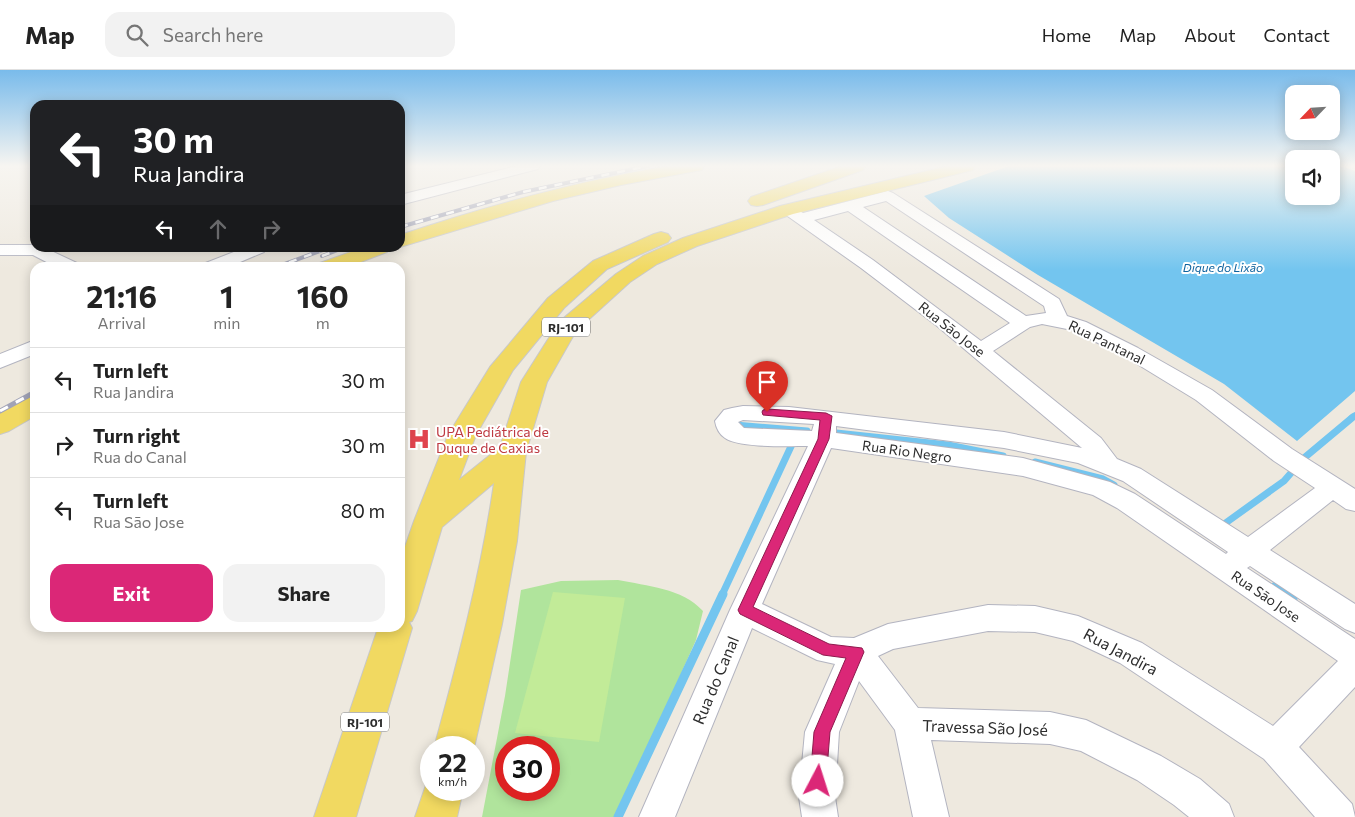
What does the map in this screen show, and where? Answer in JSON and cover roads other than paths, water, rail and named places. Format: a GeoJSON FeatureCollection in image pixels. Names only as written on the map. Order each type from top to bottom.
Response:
{"type":"FeatureCollection","features":[{"type":"Feature","properties":{"kind":"main road"},"geometry":{"type":"LineString","coordinates":[[405,239],[460,220],[530,201]]}},
{"type":"Feature","properties":{"kind":"main road","name":"RJ-101"},"geometry":{"type":"LineString","coordinates":[[405,595],[428,521],[462,435],[502,367],[556,303],[600,265],[706,219],[758,201]]}},
{"type":"Feature","properties":{"kind":"main road","name":"RJ-101"},"geometry":{"type":"LineString","coordinates":[[457,736],[486,624],[501,541],[512,452],[534,382],[566,327],[623,278],[650,260],[714,233],[841,201]]}},
{"type":"Feature","properties":{"kind":"main road"},"geometry":{"type":"LineString","coordinates":[[341,262],[369,252]]}},
{"type":"Feature","properties":{"kind":"main road"},"geometry":{"type":"LineString","coordinates":[[0,425],[30,407]]}},
{"type":"Feature","properties":{"kind":"main road"},"geometry":{"type":"LineString","coordinates":[[428,521],[512,452]]}},
{"type":"Feature","properties":{"kind":"main road","name":"RJ-101"},"geometry":{"type":"LineString","coordinates":[[335,817],[394,632]]}},
{"type":"Feature","properties":{"kind":"main road"},"geometry":{"type":"LineString","coordinates":[[436,817],[440,801]]}},
{"type":"Feature","properties":{"kind":"street","name":"Rua Pantanal"},"geometry":{"type":"LineString","coordinates":[[794,214],[851,206],[870,201]]}},
{"type":"Feature","properties":{"kind":"street","name":"Rua Pantanal"},"geometry":{"type":"LineString","coordinates":[[895,201],[1052,303],[1059,320],[1079,326],[1131,352],[1204,395],[1283,455],[1355,502]]}},
{"type":"Feature","properties":{"kind":"street"},"geometry":{"type":"LineString","coordinates":[[851,206],[1023,323]]}},
{"type":"Feature","properties":{"kind":"street","name":"Rua Sāo Jose"},"geometry":{"type":"LineString","coordinates":[[794,214],[889,280],[980,351],[1093,444],[1104,475],[1126,501],[1178,519],[1236,557],[1355,620]]}},
{"type":"Feature","properties":{"kind":"street"},"geometry":{"type":"LineString","coordinates":[[0,250],[30,248]]}},
{"type":"Feature","properties":{"kind":"street"},"geometry":{"type":"LineString","coordinates":[[0,265],[31,252]]}},
{"type":"Feature","properties":{"kind":"street"},"geometry":{"type":"LineString","coordinates":[[47,252],[63,262]]}},
{"type":"Feature","properties":{"kind":"street"},"geometry":{"type":"LineString","coordinates":[[224,262],[248,252]]}},
{"type":"Feature","properties":{"kind":"street"},"geometry":{"type":"LineString","coordinates":[[980,351],[1023,323],[1042,318],[1059,320]]}},
{"type":"Feature","properties":{"kind":"street"},"geometry":{"type":"LineString","coordinates":[[0,362],[30,348]]}},
{"type":"Feature","properties":{"kind":"street","name":"Rua Rio Negro"},"geometry":{"type":"LineString","coordinates":[[815,431],[752,438],[733,433],[727,427],[726,421],[732,415],[767,412],[815,431],[1023,467],[1104,475]]}},
{"type":"Feature","properties":{"kind":"street","name":"Rua do Canal"},"geometry":{"type":"LineString","coordinates":[[657,817],[745,610],[815,431]]}},
{"type":"Feature","properties":{"kind":"street"},"geometry":{"type":"LineString","coordinates":[[1236,557],[1327,485]]}},
{"type":"Feature","properties":{"kind":"street","name":"Rua Sāo Jose"},"geometry":{"type":"LineString","coordinates":[[1236,557],[1355,656]]}},
{"type":"Feature","properties":{"kind":"street","name":"Rua Jandira"},"geometry":{"type":"LineString","coordinates":[[745,610],[828,650],[856,652],[888,637],[988,618],[1035,619],[1078,628],[1131,653],[1276,747],[1339,817]]}},
{"type":"Feature","properties":{"kind":"street"},"geometry":{"type":"LineString","coordinates":[[856,652],[910,724],[931,817]]}},
{"type":"Feature","properties":{"kind":"street"},"geometry":{"type":"LineString","coordinates":[[820,817],[817,797],[822,732],[856,652]]}},
{"type":"Feature","properties":{"kind":"street"},"geometry":{"type":"LineString","coordinates":[[1276,747],[1355,665]]}},
{"type":"Feature","properties":{"kind":"street","name":"Travessa São José"},"geometry":{"type":"LineString","coordinates":[[910,724],[1050,728],[1086,736],[1149,768],[1187,792],[1216,817]]}},
{"type":"Feature","properties":{"kind":"water","name":"Dique do Lixão"},"geometry":{"type":"Polygon","coordinates":[[[930,201],[1285,201],[1285,205],[1340,205],[1340,201],[1355,201],[1355,391],[1297,441],[1224,384],[1038,275],[949,218],[930,201]]]}},
{"type":"Feature","properties":{"kind":"waterway"},"geometry":{"type":"LineString","coordinates":[[1351,418],[1355,415]]}},
{"type":"Feature","properties":{"kind":"waterway"},"geometry":{"type":"LineString","coordinates":[[1220,527],[1284,481],[1304,458],[1353,417]]}},
{"type":"Feature","properties":{"kind":"waterway"},"geometry":{"type":"LineString","coordinates":[[735,425],[807,431]]}},
{"type":"Feature","properties":{"kind":"waterway"},"geometry":{"type":"LineString","coordinates":[[827,432],[948,445],[1003,456]]}},
{"type":"Feature","properties":{"kind":"waterway"},"geometry":{"type":"LineString","coordinates":[[722,595],[794,440]]}},
{"type":"Feature","properties":{"kind":"waterway"},"geometry":{"type":"LineString","coordinates":[[1035,462],[1103,479],[1114,485]]}},
{"type":"Feature","properties":{"kind":"waterway"},"geometry":{"type":"LineString","coordinates":[[1274,586],[1287,595]]}},
{"type":"Feature","properties":{"kind":"waterway"},"geometry":{"type":"LineString","coordinates":[[618,817],[723,594]]}},
{"type":"Feature","properties":{"kind":"waterway"},"geometry":{"type":"LineString","coordinates":[[1285,594],[1293,599]]}},
{"type":"Feature","properties":{"kind":"railway"},"geometry":{"type":"LineString","coordinates":[[405,226],[492,201]]}},
{"type":"Feature","properties":{"kind":"railway"},"geometry":{"type":"LineString","coordinates":[[290,262],[317,252]]}},
{"type":"Feature","properties":{"kind":"railway"},"geometry":{"type":"LineString","coordinates":[[322,256],[332,252]]}},
{"type":"Feature","properties":{"kind":"railway"},"geometry":{"type":"LineString","coordinates":[[0,411],[30,395]]}},
{"type":"Feature","properties":{"kind":"place","name":"UPA Pediátrica de Duque de Caxias"},"geometry":{"type":"Point","coordinates":[419,439]}}]}
